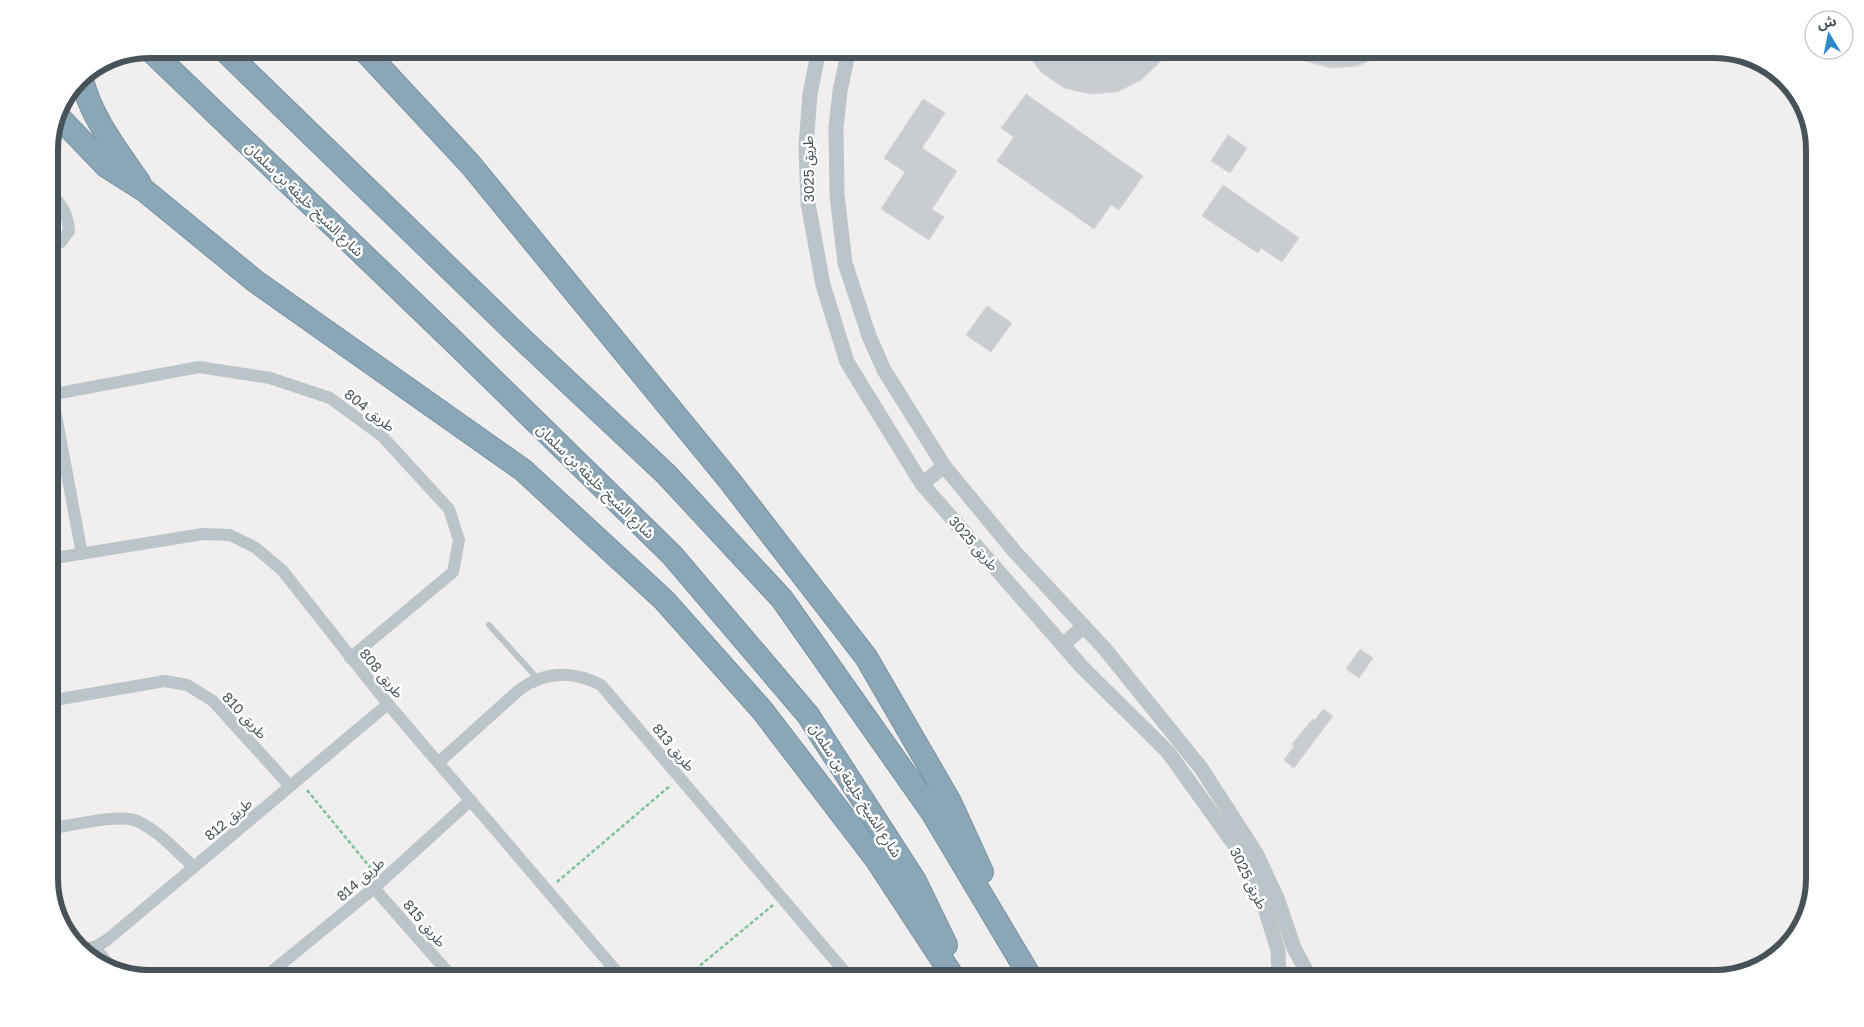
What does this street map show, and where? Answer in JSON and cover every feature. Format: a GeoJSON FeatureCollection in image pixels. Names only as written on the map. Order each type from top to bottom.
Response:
{"type":"FeatureCollection","features":[{"type":"Feature","properties":{"kind":"highway","name":"شارع الشيخ خليفة بن سلمان"},"geometry":{"type":"LineString","coordinates":[[158,58],[445,333],[672,555],[808,715],[914,881],[958,970]]}},
{"type":"Feature","properties":{"kind":"highway"},"geometry":{"type":"LineString","coordinates":[[232,58],[520,338],[666,474],[782,599],[932,812],[1026,970]]}},
{"type":"Feature","properties":{"kind":"highway"},"geometry":{"type":"LineString","coordinates":[[371,58],[470,164],[729,480],[866,657],[950,802],[1027,970]]}},
{"type":"Feature","properties":{"kind":"highway"},"geometry":{"type":"LineString","coordinates":[[90,79],[104,132]]}},
{"type":"Feature","properties":{"kind":"highway"},"geometry":{"type":"LineString","coordinates":[[83,85],[85,93],[104,132],[144,190]]}},
{"type":"Feature","properties":{"kind":"highway"},"geometry":{"type":"LineString","coordinates":[[62,120],[106,166],[144,190],[255,281],[522,470],[664,600],[762,710],[876,860],[949,970]]}},
{"type":"Feature","properties":{"kind":"street","name":"طريق 3025"},"geometry":{"type":"LineString","coordinates":[[817,58],[810,94],[806,146],[808,202],[823,285],[847,362],[922,484],[1063,645],[1168,752],[1242,855],[1263,902],[1278,950],[1279,970]]}},
{"type":"Feature","properties":{"kind":"street","name":"طريق 3025"},"geometry":{"type":"LineString","coordinates":[[847,58],[840,91],[836,128],[837,195],[845,263],[869,336],[884,370],[944,466],[1015,552],[1104,648],[1201,768],[1256,853],[1278,898],[1294,948],[1306,970]]}},
{"type":"Feature","properties":{"kind":"street"},"geometry":{"type":"LineString","coordinates":[[58,201],[62,204],[68,216],[69,231],[61,242],[58,243]]}},
{"type":"Feature","properties":{"kind":"street","name":"طريق 804"},"geometry":{"type":"LineString","coordinates":[[58,393],[199,367],[270,378],[330,398],[382,436],[449,509],[459,540],[453,572],[350,658]]}},
{"type":"Feature","properties":{"kind":"street","name":"طريق 804"},"geometry":{"type":"LineString","coordinates":[[58,430],[82,554]]}},
{"type":"Feature","properties":{"kind":"street"},"geometry":{"type":"LineString","coordinates":[[922,484],[944,466]]}},
{"type":"Feature","properties":{"kind":"street","name":"طريق 808"},"geometry":{"type":"LineString","coordinates":[[58,558],[203,534],[230,535],[256,548],[282,570],[388,704],[615,970]]}},
{"type":"Feature","properties":{"kind":"street"},"geometry":{"type":"LineString","coordinates":[[1063,645],[1084,626]]}},
{"type":"Feature","properties":{"kind":"street","name":"طريق 813"},"geometry":{"type":"LineString","coordinates":[[439,762],[519,690],[538,679],[548,675],[570,674],[601,685],[843,970]]}},
{"type":"Feature","properties":{"kind":"street","name":"طريق 810"},"geometry":{"type":"LineString","coordinates":[[58,700],[165,681],[187,685],[214,701],[294,782]]}},
{"type":"Feature","properties":{"kind":"street"},"geometry":{"type":"LineString","coordinates":[[1117,702],[1135,686]]}},
{"type":"Feature","properties":{"kind":"street","name":"طريق 812"},"geometry":{"type":"LineString","coordinates":[[90,948],[107,940],[388,704]]}},
{"type":"Feature","properties":{"kind":"street","name":"طريق 814"},"geometry":{"type":"LineString","coordinates":[[274,970],[378,884],[471,800]]}},
{"type":"Feature","properties":{"kind":"street"},"geometry":{"type":"LineString","coordinates":[[58,828],[116,818],[136,820],[154,831],[194,867]]}},
{"type":"Feature","properties":{"kind":"street","name":"طريق 815"},"geometry":{"type":"LineString","coordinates":[[378,884],[447,970]]}},
{"type":"Feature","properties":{"kind":"street"},"geometry":{"type":"LineString","coordinates":[[279,966],[283,970]]}},
{"type":"Feature","properties":{"kind":"lane"},"geometry":{"type":"LineString","coordinates":[[489,626],[538,679]]}},
{"type":"Feature","properties":{"kind":"lane"},"geometry":{"type":"LineString","coordinates":[[97,946],[110,961]]}},
{"type":"Feature","properties":{"kind":"path"},"geometry":{"type":"LineString","coordinates":[[548,890],[679,777]]}},
{"type":"Feature","properties":{"kind":"path"},"geometry":{"type":"LineString","coordinates":[[294,782],[378,884]]}},
{"type":"Feature","properties":{"kind":"path"},"geometry":{"type":"LineString","coordinates":[[695,970],[782,898]]}},
{"type":"Feature","properties":{"kind":"building"},"geometry":{"type":"Polygon","coordinates":[[[1031,58],[1162,58],[1141,80],[1117,92],[1090,94],[1064,88],[1041,72],[1031,58]]]}},
{"type":"Feature","properties":{"kind":"building"},"geometry":{"type":"Polygon","coordinates":[[[1300,58],[1375,58],[1358,66],[1331,68],[1300,58]]]}},
{"type":"Feature","properties":{"kind":"building"},"geometry":{"type":"Polygon","coordinates":[[[1026,94],[1143,176],[1119,210],[1111,205],[1094,229],[997,161],[1014,137],[1001,128],[1026,94]]]}},
{"type":"Feature","properties":{"kind":"building"},"geometry":{"type":"Polygon","coordinates":[[[923,99],[945,113],[922,148],[957,171],[932,209],[944,217],[929,240],[881,209],[905,172],[884,158],[923,99]]]}},
{"type":"Feature","properties":{"kind":"building"},"geometry":{"type":"Polygon","coordinates":[[[1228,135],[1247,148],[1230,173],[1211,161],[1228,135]]]}},
{"type":"Feature","properties":{"kind":"building"},"geometry":{"type":"Polygon","coordinates":[[[1223,185],[1299,238],[1282,262],[1261,248],[1258,253],[1202,216],[1223,185]]]}},
{"type":"Feature","properties":{"kind":"building"},"geometry":{"type":"Polygon","coordinates":[[[987,306],[1012,323],[991,352],[966,335],[987,306]]]}},
{"type":"Feature","properties":{"kind":"building"},"geometry":{"type":"Polygon","coordinates":[[[1360,649],[1373,658],[1359,678],[1346,669],[1360,649]]]}},
{"type":"Feature","properties":{"kind":"building"},"geometry":{"type":"Polygon","coordinates":[[[1323,709],[1333,716],[1294,768],[1284,760],[1294,746],[1292,744],[1323,709]]]}}]}
